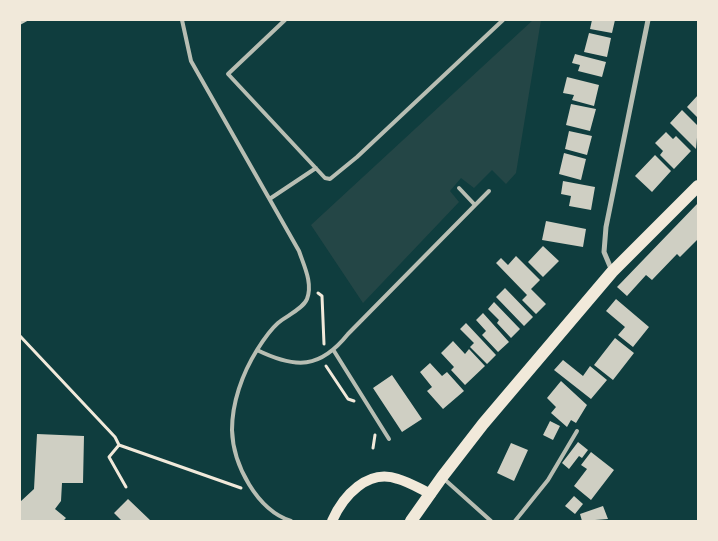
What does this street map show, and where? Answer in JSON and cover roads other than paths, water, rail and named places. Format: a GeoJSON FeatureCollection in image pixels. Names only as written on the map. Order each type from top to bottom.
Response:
{"type":"FeatureCollection","features":[{"type":"Feature","properties":{"kind":"main road"},"geometry":{"type":"LineString","coordinates":[[411,521],[483,424],[612,272],[698,186]]}},
{"type":"Feature","properties":{"kind":"main road"},"geometry":{"type":"LineString","coordinates":[[332,521],[343,502],[353,490],[368,479],[396,478],[431,494]]}},
{"type":"Feature","properties":{"kind":"street"},"geometry":{"type":"LineString","coordinates":[[612,272],[604,252],[606,227],[648,20]]}},
{"type":"Feature","properties":{"kind":"lane"},"geometry":{"type":"LineString","coordinates":[[182,20],[191,61],[300,251],[310,286],[306,301],[276,324],[257,350],[244,376],[234,406],[232,432],[241,468],[252,490],[281,518],[291,521]]}},
{"type":"Feature","properties":{"kind":"lane"},"geometry":{"type":"LineString","coordinates":[[285,20],[228,74],[325,178],[330,179],[337,175],[502,20]]}},
{"type":"Feature","properties":{"kind":"lane"},"geometry":{"type":"LineString","coordinates":[[270,198],[316,168]]}},
{"type":"Feature","properties":{"kind":"lane"},"geometry":{"type":"LineString","coordinates":[[459,188],[475,205]]}},
{"type":"Feature","properties":{"kind":"lane"},"geometry":{"type":"LineString","coordinates":[[257,350],[279,361],[304,364],[334,351],[348,334],[489,191]]}},
{"type":"Feature","properties":{"kind":"lane"},"geometry":{"type":"LineString","coordinates":[[334,351],[389,439]]}},
{"type":"Feature","properties":{"kind":"lane"},"geometry":{"type":"LineString","coordinates":[[515,521],[548,480],[577,430]]}},
{"type":"Feature","properties":{"kind":"lane"},"geometry":{"type":"LineString","coordinates":[[442,477],[491,521]]}}]}
